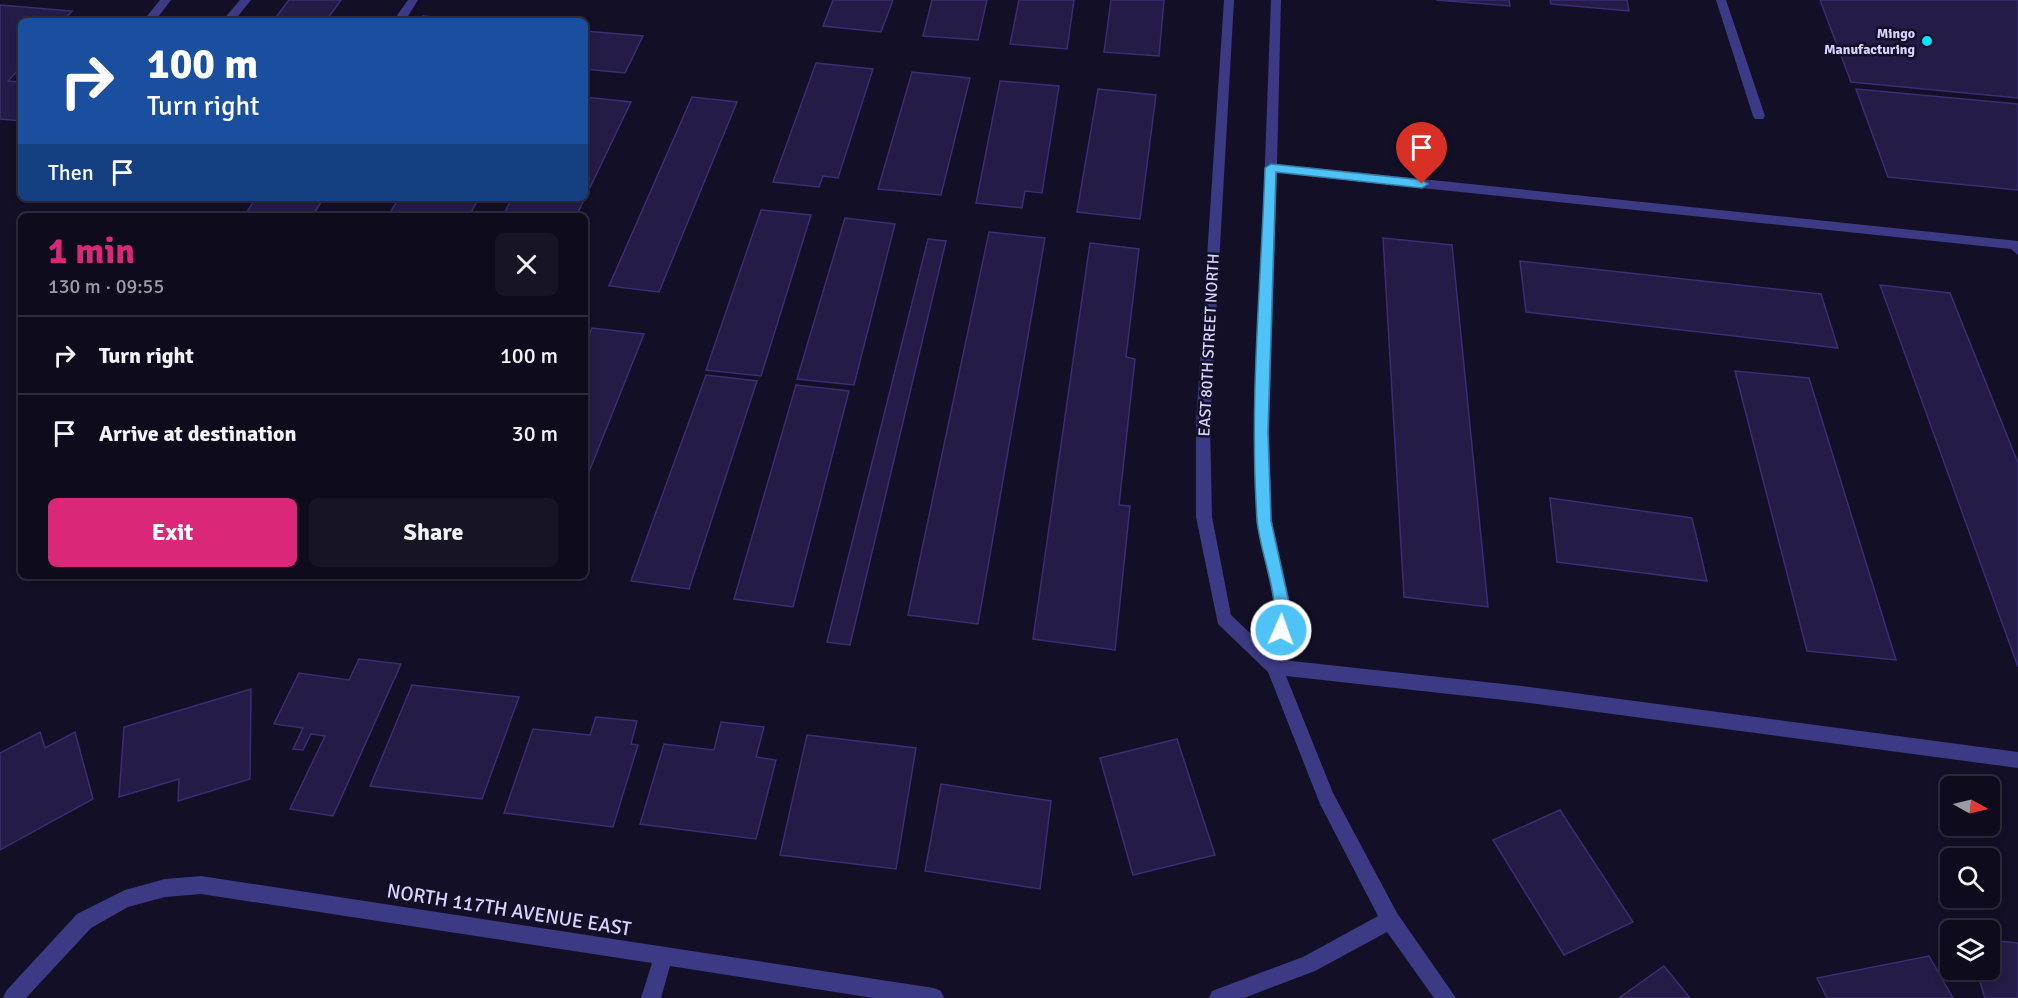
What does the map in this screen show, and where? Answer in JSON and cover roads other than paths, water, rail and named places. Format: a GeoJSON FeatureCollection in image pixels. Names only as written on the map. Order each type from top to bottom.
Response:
{"type":"FeatureCollection","features":[{"type":"Feature","properties":{"kind":"street"},"geometry":{"type":"LineString","coordinates":[[151,18],[166,0]]}},
{"type":"Feature","properties":{"kind":"street"},"geometry":{"type":"LineString","coordinates":[[231,18],[246,0]]}},
{"type":"Feature","properties":{"kind":"street"},"geometry":{"type":"LineString","coordinates":[[401,18],[413,0]]}},
{"type":"Feature","properties":{"kind":"street","name":"EAST 80TH STREET NORTH"},"geometry":{"type":"LineString","coordinates":[[1229,0],[1203,423],[1204,517],[1224,619],[1274,667],[1326,798],[1390,920],[1446,998]]}},
{"type":"Feature","properties":{"kind":"street"},"geometry":{"type":"LineString","coordinates":[[1276,0],[1262,432],[1264,521],[1284,612],[1274,667],[1522,694],[2018,760]]}},
{"type":"Feature","properties":{"kind":"street"},"geometry":{"type":"LineString","coordinates":[[1721,0],[1759,116]]}},
{"type":"Feature","properties":{"kind":"street"},"geometry":{"type":"LineString","coordinates":[[1271,168],[2016,245],[2018,250]]}},
{"type":"Feature","properties":{"kind":"street","name":"NORTH 117TH AVENUE EAST"},"geometry":{"type":"LineString","coordinates":[[13,998],[84,921],[125,899],[165,888],[201,885],[934,998]]}},
{"type":"Feature","properties":{"kind":"street"},"geometry":{"type":"LineString","coordinates":[[1219,998],[1308,963],[1390,920]]}},
{"type":"Feature","properties":{"kind":"street"},"geometry":{"type":"LineString","coordinates":[[651,998],[663,957]]}},
{"type":"Feature","properties":{"kind":"place","name":"Mingo Manufacturing"},"geometry":{"type":"Point","coordinates":[1927,41]}}]}
